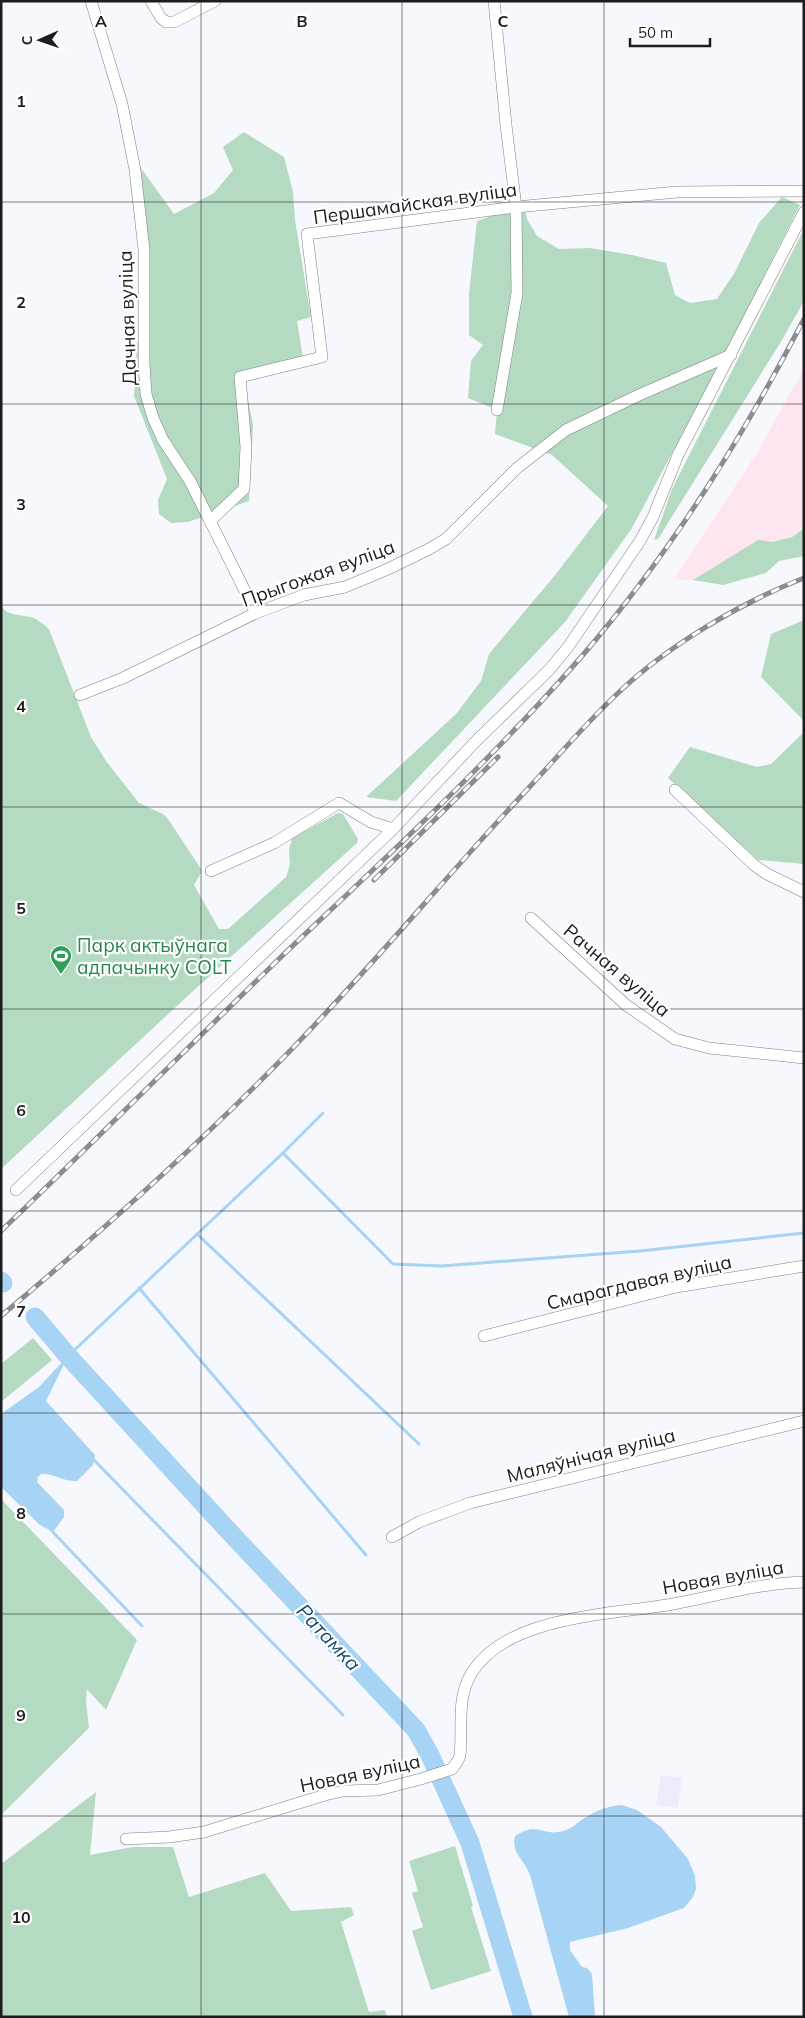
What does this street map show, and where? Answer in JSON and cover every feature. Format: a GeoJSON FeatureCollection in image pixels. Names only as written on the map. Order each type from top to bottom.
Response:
{"type":"FeatureCollection","features":[{"type":"Feature","properties":{"kind":"street","name":"Дачная вуліца"},"geometry":{"type":"LineString","coordinates":[[91,1],[122,104],[135,170],[144,250],[144,364],[146,394],[153,418],[163,440],[190,482],[256,613]]}},
{"type":"Feature","properties":{"kind":"street"},"geometry":{"type":"LineString","coordinates":[[151,1],[161,18],[166,22],[174,22],[216,1]]}},
{"type":"Feature","properties":{"kind":"street"},"geometry":{"type":"LineString","coordinates":[[494,1],[516,206],[517,293],[497,410]]}},
{"type":"Feature","properties":{"kind":"street","name":"Першамайская вуліца"},"geometry":{"type":"LineString","coordinates":[[210,521],[244,489],[246,447],[240,377],[322,357],[306,234],[516,206],[677,192],[804,191]]}},
{"type":"Feature","properties":{"kind":"street"},"geometry":{"type":"LineString","coordinates":[[16,1190],[393,829],[477,740],[549,670],[568,647],[640,541],[653,517],[678,455],[804,212]]}},
{"type":"Feature","properties":{"kind":"street","name":"Прыгожая вуліца"},"geometry":{"type":"LineString","coordinates":[[80,695],[123,678],[256,613],[304,594],[345,587],[429,549],[446,539],[517,468],[566,430],[638,395],[731,355]]}},
{"type":"Feature","properties":{"kind":"street"},"geometry":{"type":"LineString","coordinates":[[675,790],[754,865],[767,874],[804,892]]}},
{"type":"Feature","properties":{"kind":"street"},"geometry":{"type":"LineString","coordinates":[[211,871],[274,843],[340,803],[371,822],[393,829]]}},
{"type":"Feature","properties":{"kind":"street","name":"Рачная вуліца"},"geometry":{"type":"LineString","coordinates":[[531,918],[626,1005],[675,1039],[709,1048],[804,1058]]}},
{"type":"Feature","properties":{"kind":"street","name":"Смарагдавая вуліца"},"geometry":{"type":"LineString","coordinates":[[484,1336],[676,1287],[804,1266]]}},
{"type":"Feature","properties":{"kind":"street","name":"Маляўнічая вуліца"},"geometry":{"type":"LineString","coordinates":[[392,1537],[419,1522],[470,1503],[804,1421]]}},
{"type":"Feature","properties":{"kind":"street","name":"Новая вуліца"},"geometry":{"type":"LineString","coordinates":[[126,1839],[169,1837],[204,1832],[326,1795],[365,1789],[378,1790],[452,1769],[460,1756],[460,1711],[470,1675],[483,1659],[514,1637],[565,1620],[658,1607],[769,1585],[804,1582]]}},
{"type":"Feature","properties":{"kind":"shaded area"},"geometry":{"type":"Polygon","coordinates":[[[804,368],[804,527],[792,536],[772,542],[757,541],[693,580],[674,579],[757,453],[804,368]]]}},
{"type":"Feature","properties":{"kind":"shaded area"},"geometry":{"type":"Polygon","coordinates":[[[661,1775],[682,1778],[678,1808],[656,1805],[661,1775]]]}},
{"type":"Feature","properties":{"kind":"green space"},"geometry":{"type":"Polygon","coordinates":[[[244,132],[284,157],[293,192],[295,220],[311,317],[297,321],[303,358],[244,379],[253,425],[249,501],[188,522],[171,523],[159,514],[158,500],[167,479],[134,396],[137,344],[149,302],[141,168],[174,214],[214,193],[233,170],[223,147],[244,132]]]}},
{"type":"Feature","properties":{"kind":"green space"},"geometry":{"type":"Polygon","coordinates":[[[782,197],[800,205],[713,377],[632,528],[565,622],[396,801],[366,797],[456,714],[481,681],[489,654],[556,574],[608,506],[552,455],[495,434],[497,410],[468,398],[471,361],[483,345],[469,335],[469,294],[477,221],[503,212],[525,210],[527,219],[537,236],[559,249],[590,248],[666,263],[675,295],[690,303],[717,299],[735,272],[759,223],[782,197]]]}},
{"type":"Feature","properties":{"kind":"green space"},"geometry":{"type":"Polygon","coordinates":[[[804,229],[804,301],[782,340],[658,539],[654,540],[672,489],[804,229]]]}},
{"type":"Feature","properties":{"kind":"green space"},"geometry":{"type":"Polygon","coordinates":[[[804,528],[804,556],[779,561],[766,573],[723,585],[693,580],[758,540],[772,542],[792,537],[804,528]]]}},
{"type":"Feature","properties":{"kind":"green space"},"geometry":{"type":"Polygon","coordinates":[[[1,604],[6,611],[32,617],[49,629],[91,737],[106,761],[139,803],[163,814],[168,819],[201,869],[201,873],[194,885],[219,929],[228,929],[286,877],[290,865],[289,849],[292,838],[338,813],[343,814],[358,839],[357,843],[192,992],[1,1169],[1,604]]]}},
{"type":"Feature","properties":{"kind":"green space"},"geometry":{"type":"Polygon","coordinates":[[[804,620],[804,864],[758,860],[668,778],[690,747],[757,767],[771,764],[803,733],[803,720],[761,677],[771,634],[804,620]]]}},
{"type":"Feature","properties":{"kind":"green space"},"geometry":{"type":"Polygon","coordinates":[[[33,1338],[52,1360],[1,1402],[1,1364],[33,1338]]]}},
{"type":"Feature","properties":{"kind":"green space"},"geometry":{"type":"Polygon","coordinates":[[[1,1499],[137,1640],[106,1710],[87,1689],[86,1701],[89,1728],[1,1815],[1,1499]]]}},
{"type":"Feature","properties":{"kind":"green space"},"geometry":{"type":"Polygon","coordinates":[[[96,1792],[90,1855],[133,1847],[173,1847],[189,1897],[265,1873],[291,1911],[351,1907],[354,1915],[341,1922],[369,2012],[385,2010],[387,2017],[1,2017],[1,1864],[96,1792]]]}},
{"type":"Feature","properties":{"kind":"green space"},"geometry":{"type":"Polygon","coordinates":[[[455,1846],[473,1906],[471,1907],[491,1971],[431,1990],[412,1931],[423,1927],[412,1893],[418,1891],[409,1861],[455,1846]]]}},
{"type":"Feature","properties":{"kind":"water"},"geometry":{"type":"Polygon","coordinates":[[[68,1356],[46,1401],[95,1455],[93,1465],[77,1481],[46,1474],[41,1474],[38,1477],[37,1482],[64,1510],[64,1517],[53,1532],[40,1525],[1,1487],[1,1414],[39,1387],[68,1356]]]}},
{"type":"Feature","properties":{"kind":"water"},"geometry":{"type":"Polygon","coordinates":[[[622,1805],[637,1810],[661,1827],[688,1859],[695,1876],[696,1889],[693,1897],[684,1908],[628,1928],[570,1942],[570,1950],[582,1967],[587,1968],[592,1974],[595,2017],[569,2017],[530,1875],[516,1852],[515,1836],[535,1829],[550,1832],[565,1830],[600,1810],[622,1805]]]}},
{"type":"Feature","properties":{"kind":"waterway"},"geometry":{"type":"LineString","coordinates":[[283,1153],[323,1113]]}},
{"type":"Feature","properties":{"kind":"waterway"},"geometry":{"type":"LineString","coordinates":[[65,1359],[283,1153],[393,1264],[442,1266],[640,1251],[804,1233]]}},
{"type":"Feature","properties":{"kind":"waterway"},"geometry":{"type":"LineString","coordinates":[[197,1234],[419,1444]]}},
{"type":"Feature","properties":{"kind":"waterway"},"geometry":{"type":"LineString","coordinates":[[139,1288],[366,1555]]}},
{"type":"Feature","properties":{"kind":"waterway","name":"Ратамка"},"geometry":{"type":"LineString","coordinates":[[35,1317],[68,1356],[224,1526],[416,1730],[430,1755],[470,1843],[523,2017]]}},
{"type":"Feature","properties":{"kind":"waterway"},"geometry":{"type":"LineString","coordinates":[[92,1458],[343,1715]]}},
{"type":"Feature","properties":{"kind":"waterway"},"geometry":{"type":"LineString","coordinates":[[51,1530],[142,1626]]}},
{"type":"Feature","properties":{"kind":"railway"},"geometry":{"type":"LineString","coordinates":[[1,1231],[282,956],[435,810],[547,696],[614,617],[675,536],[756,408],[804,319]]}},
{"type":"Feature","properties":{"kind":"railway"},"geometry":{"type":"LineString","coordinates":[[1,1316],[147,1189],[286,1055],[569,743],[617,694],[658,659],[705,627],[755,600],[804,578]]}},
{"type":"Feature","properties":{"kind":"railway"},"geometry":{"type":"LineString","coordinates":[[374,880],[498,757]]}},
{"type":"Feature","properties":{"kind":"place","name":"Парк актыўнага адпачынку COLT"},"geometry":{"type":"Point","coordinates":[61,975]}}]}
